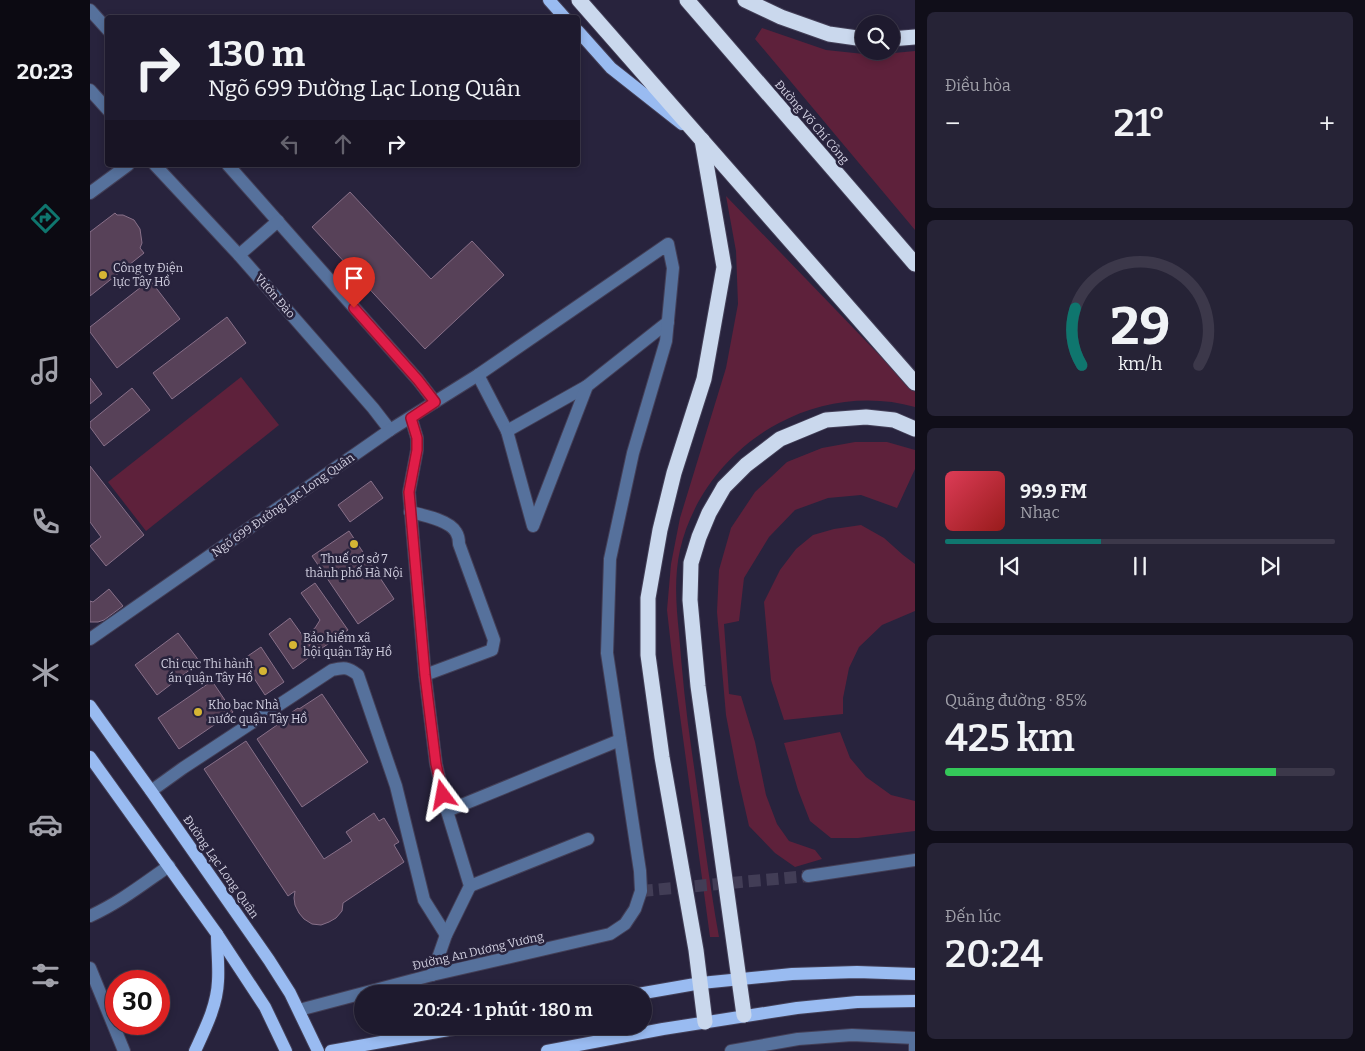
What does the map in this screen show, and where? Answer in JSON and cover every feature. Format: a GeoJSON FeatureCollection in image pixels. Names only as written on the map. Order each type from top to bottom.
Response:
{"type":"FeatureCollection","features":[{"type":"Feature","properties":{"kind":"highway"},"geometry":{"type":"LineString","coordinates":[[579,0],[915,383]]}},
{"type":"Feature","properties":{"kind":"highway","name":"Đường Võ Chí Công"},"geometry":{"type":"LineString","coordinates":[[687,0],[915,264]]}},
{"type":"Feature","properties":{"kind":"highway"},"geometry":{"type":"LineString","coordinates":[[745,0],[781,17],[829,34],[855,38]]}},
{"type":"Feature","properties":{"kind":"highway"},"geometry":{"type":"LineString","coordinates":[[900,38],[915,36]]}},
{"type":"Feature","properties":{"kind":"highway"},"geometry":{"type":"LineString","coordinates":[[702,140],[724,267],[704,379],[674,473],[660,530],[648,598],[648,655],[662,757],[701,983],[705,1022]]}},
{"type":"Feature","properties":{"kind":"highway"},"geometry":{"type":"LineString","coordinates":[[744,1015],[692,636],[690,600],[691,563],[710,514],[724,487],[746,465],[780,439],[826,420],[866,417],[894,420],[915,429]]}},
{"type":"Feature","properties":{"kind":"main road"},"geometry":{"type":"LineString","coordinates":[[549,0],[562,15]]}},
{"type":"Feature","properties":{"kind":"main road"},"geometry":{"type":"LineString","coordinates":[[580,33],[611,68],[702,140]]}},
{"type":"Feature","properties":{"kind":"main road","name":"Đường Lạc Long Quân"},"geometry":{"type":"LineString","coordinates":[[90,706],[269,960],[299,1010],[318,1051]]}},
{"type":"Feature","properties":{"kind":"main road"},"geometry":{"type":"LineString","coordinates":[[90,757],[217,934],[265,1007],[286,1051]]}},
{"type":"Feature","properties":{"kind":"main road"},"geometry":{"type":"LineString","coordinates":[[195,1051],[214,1004],[218,982],[217,934]]}},
{"type":"Feature","properties":{"kind":"main road"},"geometry":{"type":"LineString","coordinates":[[652,992],[701,983],[792,974],[838,972],[915,974]]}},
{"type":"Feature","properties":{"kind":"main road"},"geometry":{"type":"LineString","coordinates":[[548,1051],[744,1015],[857,1002],[915,1001]]}},
{"type":"Feature","properties":{"kind":"main road"},"geometry":{"type":"LineString","coordinates":[[331,1051],[421,1035]]}},
{"type":"Feature","properties":{"kind":"street"},"geometry":{"type":"LineString","coordinates":[[90,10],[105,27]]}},
{"type":"Feature","properties":{"kind":"street"},"geometry":{"type":"LineString","coordinates":[[90,90],[105,107]]}},
{"type":"Feature","properties":{"kind":"street"},"geometry":{"type":"LineString","coordinates":[[90,193],[125,167]]}},
{"type":"Feature","properties":{"kind":"street","name":"Vườn Đào"},"geometry":{"type":"LineString","coordinates":[[158,167],[239,255],[373,408],[390,430]]}},
{"type":"Feature","properties":{"kind":"street"},"geometry":{"type":"LineString","coordinates":[[230,167],[418,380],[435,402]]}},
{"type":"Feature","properties":{"kind":"street"},"geometry":{"type":"LineString","coordinates":[[239,255],[278,221]]}},
{"type":"Feature","properties":{"kind":"street","name":"Ngõ 699 Đường Lạc Long Quân"},"geometry":{"type":"LineString","coordinates":[[90,639],[390,430],[478,375],[668,244],[673,268],[668,322]]}},
{"type":"Feature","properties":{"kind":"street"},"geometry":{"type":"LineString","coordinates":[[507,431],[587,386],[668,322]]}},
{"type":"Feature","properties":{"kind":"street"},"geometry":{"type":"LineString","coordinates":[[447,811],[620,740],[607,653],[610,559],[633,453],[666,341],[668,322]]}},
{"type":"Feature","properties":{"kind":"street"},"geometry":{"type":"LineString","coordinates":[[478,375],[507,431],[533,526],[587,386]]}},
{"type":"Feature","properties":{"kind":"street"},"geometry":{"type":"LineString","coordinates":[[411,418],[417,438],[417,450],[409,492],[410,512],[425,675],[436,764],[447,811],[470,886]]}},
{"type":"Feature","properties":{"kind":"street"},"geometry":{"type":"LineString","coordinates":[[410,512],[447,524],[456,532],[494,640],[492,650],[425,675]]}},
{"type":"Feature","properties":{"kind":"street"},"geometry":{"type":"LineString","coordinates":[[151,791],[332,670],[342,667],[351,669],[358,675],[396,786],[424,900],[446,934]]}},
{"type":"Feature","properties":{"kind":"street","name":"Đường An Dương Vương"},"geometry":{"type":"LineString","coordinates":[[299,1010],[610,934],[625,924],[635,909],[641,891],[640,871],[620,740]]}},
{"type":"Feature","properties":{"kind":"street"},"geometry":{"type":"LineString","coordinates":[[432,976],[446,934],[470,886],[588,839]]}},
{"type":"Feature","properties":{"kind":"street"},"geometry":{"type":"LineString","coordinates":[[808,876],[915,860]]}},
{"type":"Feature","properties":{"kind":"street"},"geometry":{"type":"LineString","coordinates":[[92,911],[125,897],[168,866]]}},
{"type":"Feature","properties":{"kind":"street"},"geometry":{"type":"LineString","coordinates":[[90,968],[124,1051]]}},
{"type":"Feature","properties":{"kind":"street"},"geometry":{"type":"LineString","coordinates":[[730,1051],[798,1045],[852,1035],[915,1038],[915,1051]]}},
{"type":"Feature","properties":{"kind":"shaded area"},"geometry":{"type":"Polygon","coordinates":[[[762,28],[826,50],[855,53],[855,60],[900,60],[900,52],[915,51],[915,230],[755,39],[762,28]]]}},
{"type":"Feature","properties":{"kind":"shaded area"},"geometry":{"type":"Polygon","coordinates":[[[726,196],[915,392],[915,407],[881,401],[846,402],[811,409],[779,423],[761,433],[745,446],[716,476],[694,511],[686,530],[678,560],[676,602],[688,723],[719,937],[710,937],[667,610],[671,564],[680,518],[726,368],[738,304],[736,251],[726,196]]]}},
{"type":"Feature","properties":{"kind":"shaded area"},"geometry":{"type":"Polygon","coordinates":[[[241,377],[279,425],[146,531],[108,482],[241,377]]]}},
{"type":"Feature","properties":{"kind":"shaded area"},"geometry":{"type":"Polygon","coordinates":[[[855,442],[887,442],[915,450],[915,469],[897,508],[861,495],[828,498],[795,510],[769,537],[744,578],[739,621],[724,624],[729,694],[741,696],[755,742],[766,795],[777,824],[789,841],[815,850],[822,859],[795,867],[775,853],[749,826],[726,715],[717,612],[719,570],[731,528],[755,492],[787,462],[822,448],[855,442]]]}},
{"type":"Feature","properties":{"kind":"shaded area"},"geometry":{"type":"Polygon","coordinates":[[[861,525],[884,538],[915,564],[915,611],[882,625],[859,647],[849,668],[843,698],[843,714],[784,720],[771,680],[764,602],[780,570],[796,549],[813,535],[834,529],[861,525]]]}},
{"type":"Feature","properties":{"kind":"shaded area"},"geometry":{"type":"Polygon","coordinates":[[[840,732],[850,758],[866,777],[891,795],[915,801],[915,831],[858,838],[831,838],[810,821],[798,790],[784,743],[840,732]]]}},
{"type":"Feature","properties":{"kind":"building"},"geometry":{"type":"Polygon","coordinates":[[[350,192],[431,279],[472,241],[504,275],[425,349],[312,227],[350,192]]]}},
{"type":"Feature","properties":{"kind":"building","name":"Công ty Điện lực Tây Hồ"},"geometry":{"type":"Polygon","coordinates":[[[115,213],[134,220],[140,229],[142,243],[140,248],[144,253],[90,296],[90,232],[115,213]]]}},
{"type":"Feature","properties":{"kind":"building"},"geometry":{"type":"Polygon","coordinates":[[[150,280],[180,319],[117,368],[90,332],[90,327],[150,280]]]}},
{"type":"Feature","properties":{"kind":"building"},"geometry":{"type":"Polygon","coordinates":[[[227,317],[246,343],[172,399],[153,373],[227,317]]]}},
{"type":"Feature","properties":{"kind":"building"},"geometry":{"type":"Polygon","coordinates":[[[90,378],[102,394],[90,404],[90,378]]]}},
{"type":"Feature","properties":{"kind":"building"},"geometry":{"type":"Polygon","coordinates":[[[132,388],[150,410],[104,446],[90,427],[90,422],[132,388]]]}},
{"type":"Feature","properties":{"kind":"building"},"geometry":{"type":"Polygon","coordinates":[[[90,466],[144,535],[106,566],[90,546],[101,537],[90,522],[90,466]]]}},
{"type":"Feature","properties":{"kind":"building"},"geometry":{"type":"Polygon","coordinates":[[[371,481],[383,498],[350,522],[338,505],[371,481]]]}},
{"type":"Feature","properties":{"kind":"building"},"geometry":{"type":"Polygon","coordinates":[[[349,531],[394,599],[358,624],[312,556],[349,531]]]}},
{"type":"Feature","properties":{"kind":"building"},"geometry":{"type":"Polygon","coordinates":[[[315,583],[348,630],[315,653],[303,637],[315,628],[320,620],[301,593],[315,583]]]}},
{"type":"Feature","properties":{"kind":"building"},"geometry":{"type":"Polygon","coordinates":[[[109,589],[123,606],[104,620],[90,622],[90,601],[93,602],[109,589]]]}},
{"type":"Feature","properties":{"kind":"building","name":"Bảo hiểm xã hội quận Tây Hồ"},"geometry":{"type":"Polygon","coordinates":[[[290,618],[315,653],[293,669],[269,634],[290,618]]]}},
{"type":"Feature","properties":{"kind":"building"},"geometry":{"type":"Polygon","coordinates":[[[178,633],[200,662],[157,695],[135,665],[178,633]]]}},
{"type":"Feature","properties":{"kind":"building","name":"Chi cục Thi hành án quận Tây Hồ"},"geometry":{"type":"Polygon","coordinates":[[[261,647],[284,682],[265,695],[242,660],[261,647]]]}},
{"type":"Feature","properties":{"kind":"building"},"geometry":{"type":"Polygon","coordinates":[[[212,681],[233,712],[179,749],[158,718],[212,681]]]}},
{"type":"Feature","properties":{"kind":"building"},"geometry":{"type":"Polygon","coordinates":[[[322,694],[368,762],[302,807],[257,739],[277,725],[276,723],[322,694]]]}},
{"type":"Feature","properties":{"kind":"building"},"geometry":{"type":"Polygon","coordinates":[[[246,741],[324,859],[352,841],[346,832],[374,813],[379,821],[384,818],[399,842],[394,845],[404,862],[343,903],[342,911],[329,922],[321,925],[312,924],[299,913],[295,905],[295,891],[288,896],[204,769],[246,741]]]}},
{"type":"Feature","properties":{"kind":"tunnel"},"geometry":{"type":"LineString","coordinates":[[641,891],[808,876]]}},
{"type":"Feature","properties":{"kind":"place","name":"Công ty Điện lực Tây Hồ"},"geometry":{"type":"Point","coordinates":[103,275]}},
{"type":"Feature","properties":{"kind":"place","name":"Thuế cơ sở 7 thành phố Hà Nội"},"geometry":{"type":"Point","coordinates":[354,544]}},
{"type":"Feature","properties":{"kind":"place","name":"Bảo hiểm xã hội quận Tây Hồ"},"geometry":{"type":"Point","coordinates":[293,645]}},
{"type":"Feature","properties":{"kind":"place","name":"Chi cục Thi hành án quận Tây Hồ"},"geometry":{"type":"Point","coordinates":[263,671]}},
{"type":"Feature","properties":{"kind":"place","name":"Kho bạc Nhà nước quận Tây Hồ"},"geometry":{"type":"Point","coordinates":[198,712]}},
{"type":"Feature","properties":{"kind":"route"},"geometry":{"type":"LineString","coordinates":[[354,308],[435,402],[411,418],[417,438],[417,450],[409,492],[425,675],[436,764],[443,795]]}}]}
